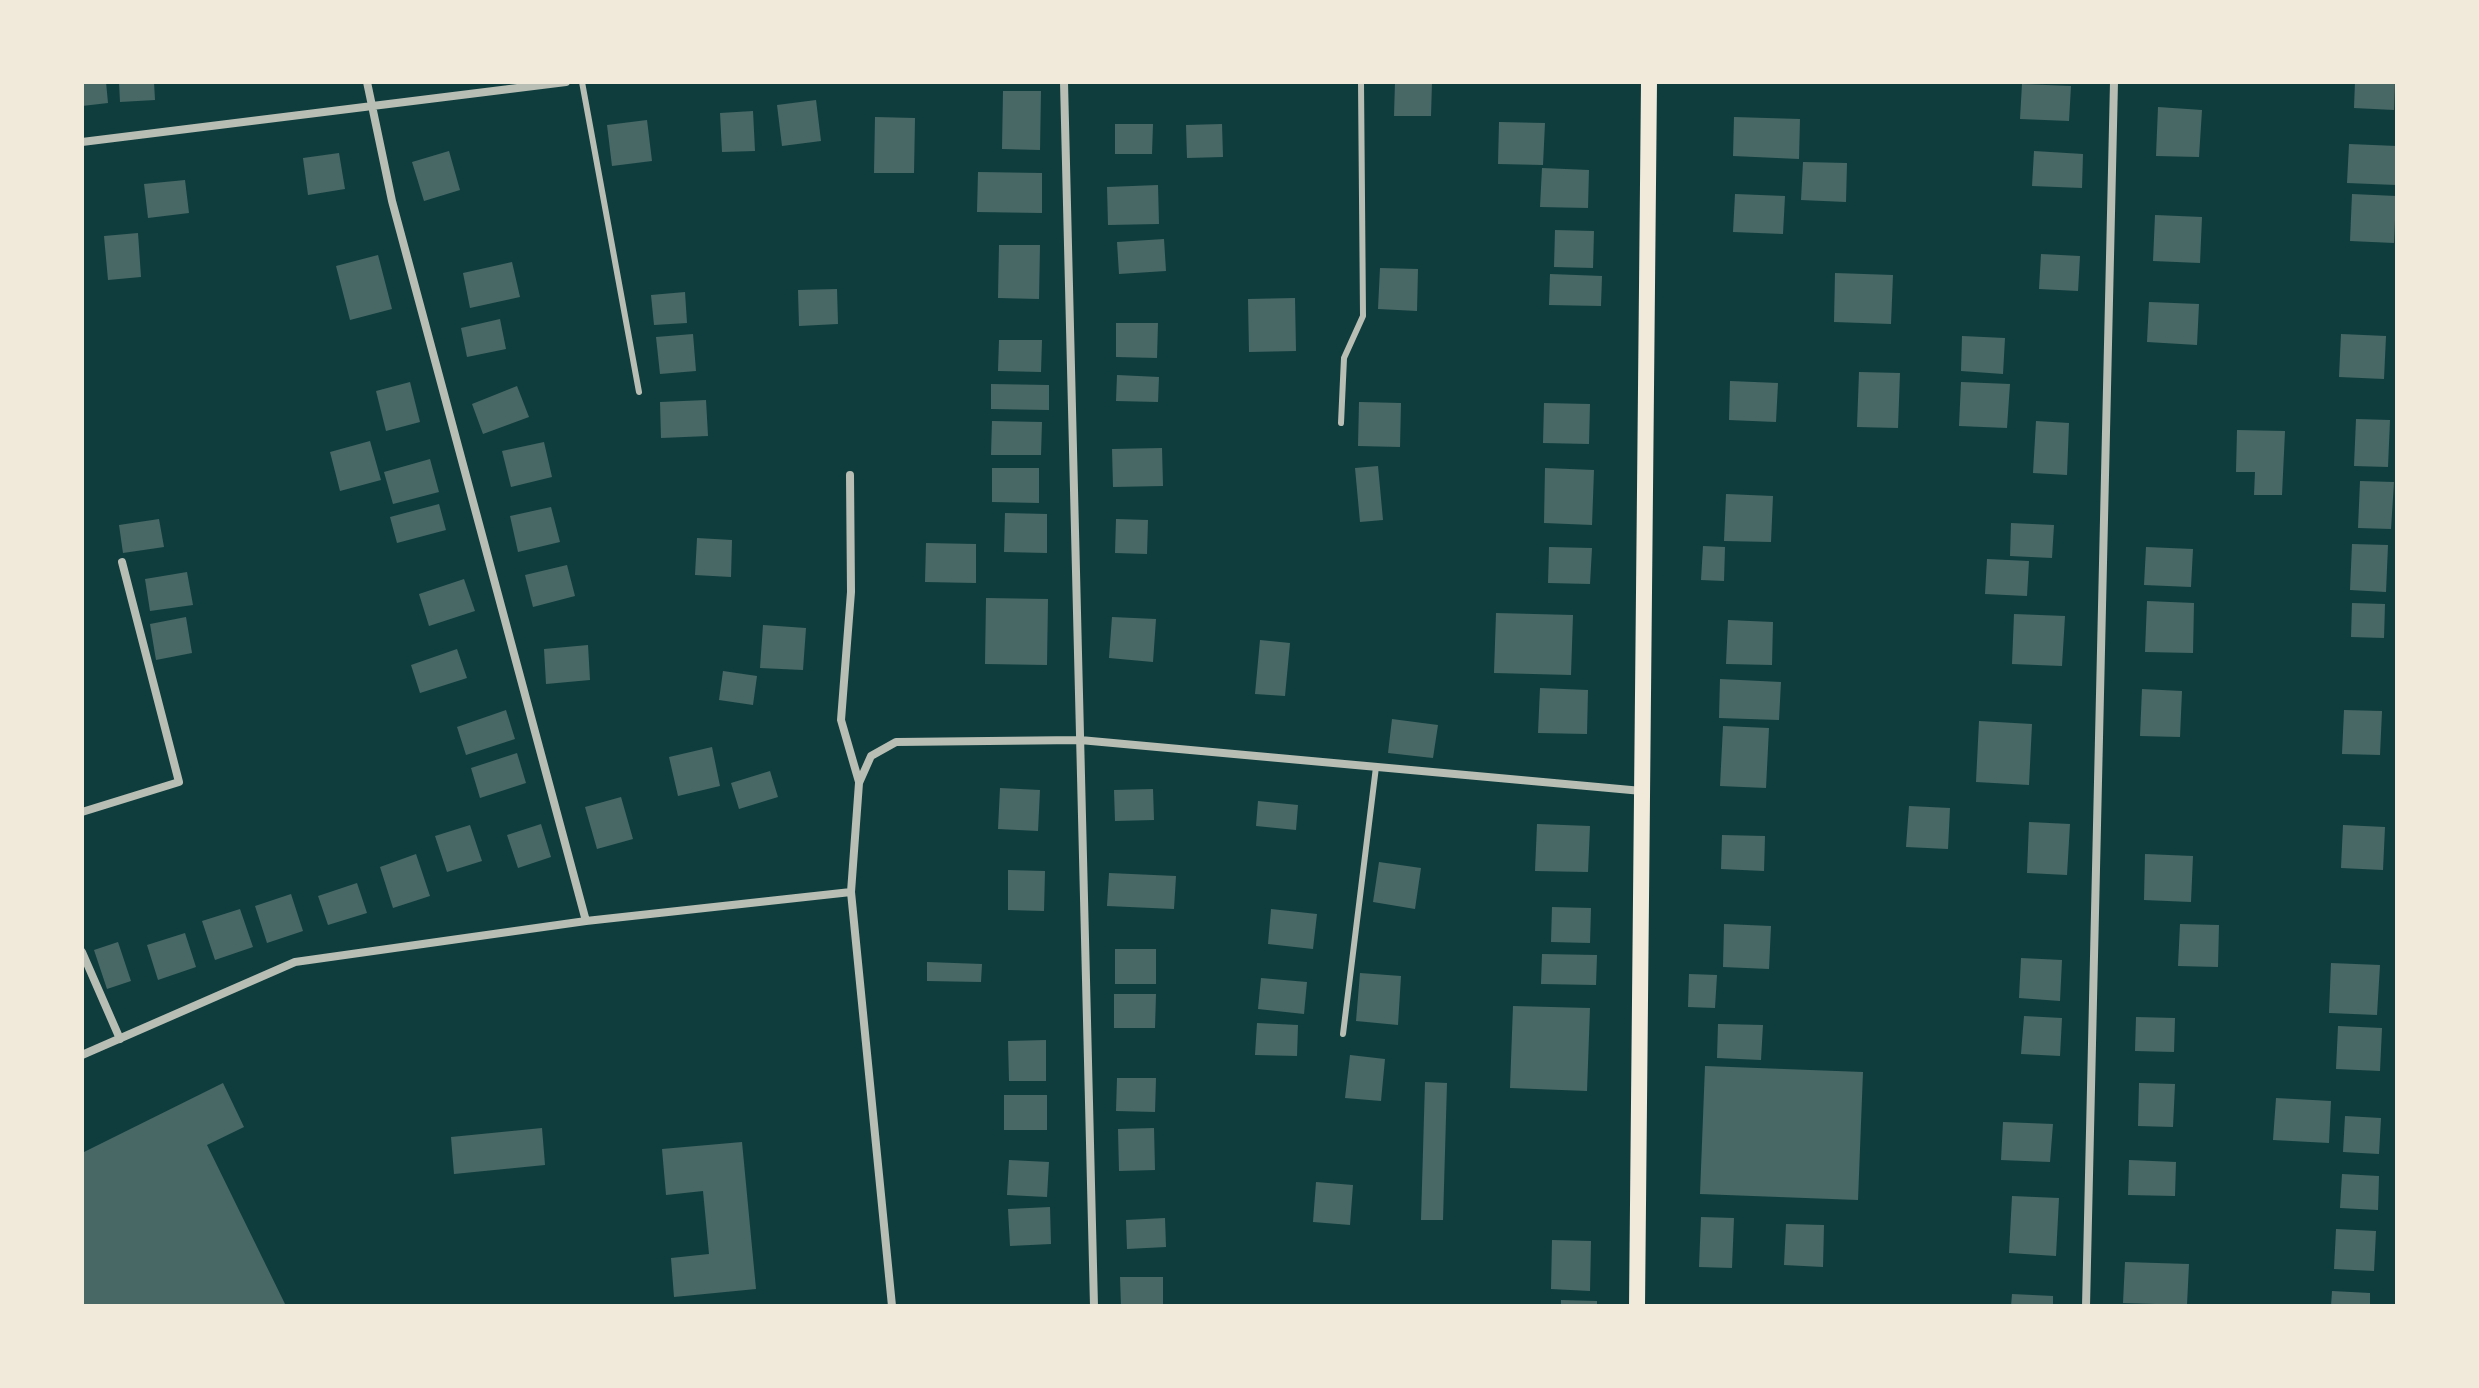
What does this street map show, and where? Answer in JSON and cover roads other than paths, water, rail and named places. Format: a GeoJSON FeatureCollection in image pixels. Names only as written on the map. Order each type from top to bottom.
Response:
{"type":"FeatureCollection","features":[{"type":"Feature","properties":{"kind":"main road"},"geometry":{"type":"LineString","coordinates":[[1637,1306],[1649,82]]}},
{"type":"Feature","properties":{"kind":"street"},"geometry":{"type":"LineString","coordinates":[[367,82],[392,201],[586,921]]}},
{"type":"Feature","properties":{"kind":"street"},"geometry":{"type":"LineString","coordinates":[[82,142],[566,82]]}},
{"type":"Feature","properties":{"kind":"street"},"geometry":{"type":"LineString","coordinates":[[1064,82],[1094,1306]]}},
{"type":"Feature","properties":{"kind":"street"},"geometry":{"type":"LineString","coordinates":[[2086,1306],[2114,82]]}},
{"type":"Feature","properties":{"kind":"street"},"geometry":{"type":"LineString","coordinates":[[850,475],[851,592],[841,720],[859,783]]}},
{"type":"Feature","properties":{"kind":"street"},"geometry":{"type":"LineString","coordinates":[[82,812],[179,782],[122,562]]}},
{"type":"Feature","properties":{"kind":"street"},"geometry":{"type":"LineString","coordinates":[[892,1306],[851,892],[859,783],[871,756],[896,742],[1080,740],[1642,791]]}},
{"type":"Feature","properties":{"kind":"street"},"geometry":{"type":"LineString","coordinates":[[82,1055],[295,962],[586,921],[851,892]]}},
{"type":"Feature","properties":{"kind":"street"},"geometry":{"type":"LineString","coordinates":[[82,952],[120,1039]]}},
{"type":"Feature","properties":{"kind":"lane"},"geometry":{"type":"LineString","coordinates":[[582,82],[639,392]]}},
{"type":"Feature","properties":{"kind":"lane"},"geometry":{"type":"LineString","coordinates":[[1341,423],[1344,358],[1363,316],[1361,82]]}},
{"type":"Feature","properties":{"kind":"lane"},"geometry":{"type":"LineString","coordinates":[[1343,1034],[1376,767]]}}]}
